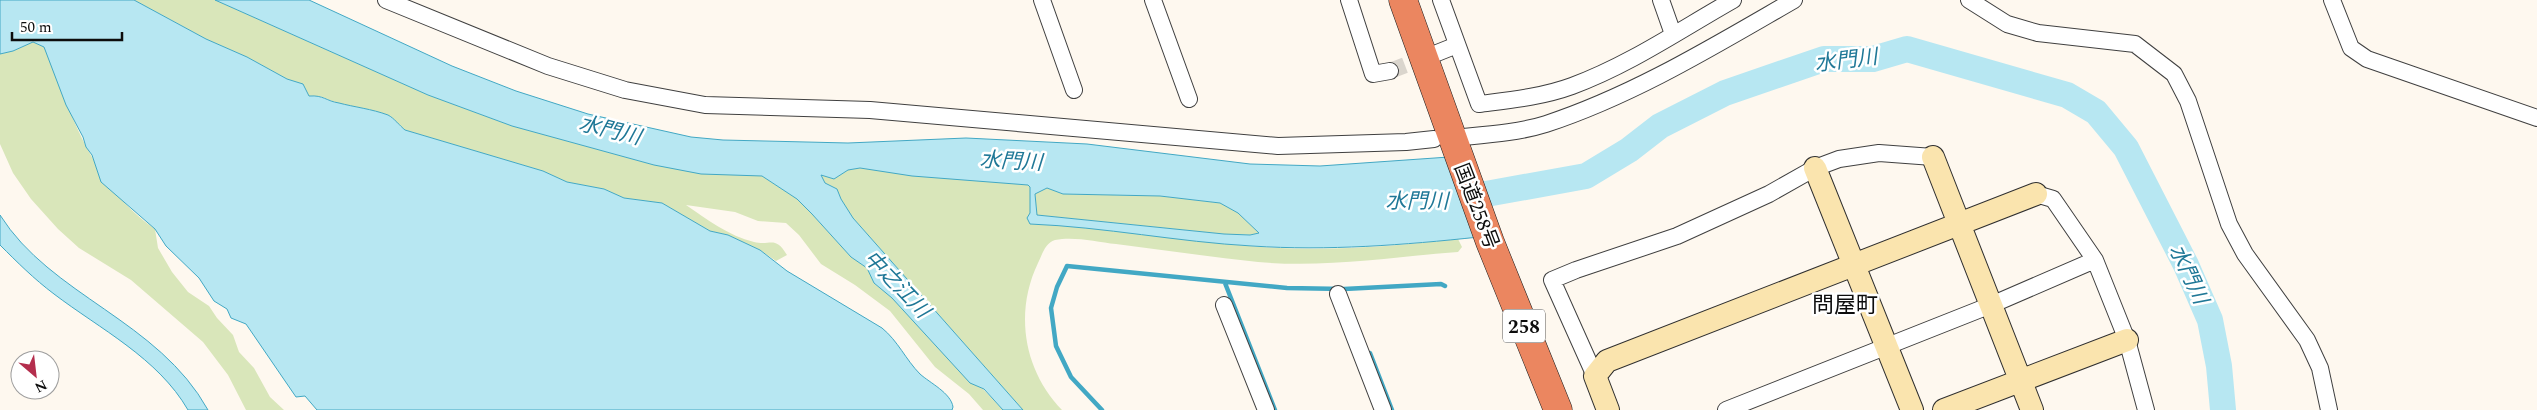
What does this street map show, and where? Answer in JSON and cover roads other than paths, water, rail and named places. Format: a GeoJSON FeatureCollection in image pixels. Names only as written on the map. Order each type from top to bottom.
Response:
{"type":"FeatureCollection","features":[{"type":"Feature","properties":{"kind":"highway","name":"国道258号"},"geometry":{"type":"LineString","coordinates":[[1383,0],[1445,144],[1482,245],[1538,410]]}},
{"type":"Feature","properties":{"kind":"highway","name":"国道258号"},"geometry":{"type":"LineString","coordinates":[[1403,0],[1445,144]]}},
{"type":"Feature","properties":{"kind":"highway","name":"国道258号"},"geometry":{"type":"LineString","coordinates":[[1482,245],[1558,410]]}},
{"type":"Feature","properties":{"kind":"street"},"geometry":{"type":"LineString","coordinates":[[386,0],[548,66],[625,90],[705,105],[870,110],[1278,146],[1406,142],[1445,144],[1544,124],[1616,97],[1690,59],[1794,0]]}},
{"type":"Feature","properties":{"kind":"street"},"geometry":{"type":"LineString","coordinates":[[1042,0],[1074,90]]}},
{"type":"Feature","properties":{"kind":"street"},"geometry":{"type":"LineString","coordinates":[[1153,0],[1189,99]]}},
{"type":"Feature","properties":{"kind":"street"},"geometry":{"type":"LineString","coordinates":[[1349,0],[1373,74],[1390,70]]}},
{"type":"Feature","properties":{"kind":"street"},"geometry":{"type":"LineString","coordinates":[[1441,0],[1479,104],[1530,97],[1571,86],[1618,66],[1733,0]]}},
{"type":"Feature","properties":{"kind":"street"},"geometry":{"type":"LineString","coordinates":[[1661,0],[1673,34]]}},
{"type":"Feature","properties":{"kind":"street"},"geometry":{"type":"LineString","coordinates":[[1969,0],[2007,24],[2038,33],[2135,44],[2174,74],[2188,101],[2229,224],[2245,254],[2307,340],[2320,368],[2329,410]]}},
{"type":"Feature","properties":{"kind":"street"},"geometry":{"type":"LineString","coordinates":[[2332,0],[2350,48],[2367,59],[2537,118]]}},
{"type":"Feature","properties":{"kind":"street"},"geometry":{"type":"LineString","coordinates":[[1437,53],[1458,46]]}},
{"type":"Feature","properties":{"kind":"street"},"geometry":{"type":"LineString","coordinates":[[1608,410],[1595,376],[1552,280],[1677,236],[1768,194],[1815,168],[1839,159],[1880,153],[1933,157],[2032,410]]}},
{"type":"Feature","properties":{"kind":"street"},"geometry":{"type":"LineString","coordinates":[[1815,168],[1912,410]]}},
{"type":"Feature","properties":{"kind":"street"},"geometry":{"type":"LineString","coordinates":[[1595,376],[1607,361],[2036,194],[2053,199],[2095,260],[2128,340],[2146,410]]}},
{"type":"Feature","properties":{"kind":"street"},"geometry":{"type":"LineString","coordinates":[[1726,410],[1991,305],[2095,260]]}},
{"type":"Feature","properties":{"kind":"street"},"geometry":{"type":"LineString","coordinates":[[1338,294],[1383,410]]}},
{"type":"Feature","properties":{"kind":"street"},"geometry":{"type":"LineString","coordinates":[[1224,304],[1266,410]]}},
{"type":"Feature","properties":{"kind":"street"},"geometry":{"type":"LineString","coordinates":[[1944,410],[2128,340]]}},
{"type":"Feature","properties":{"kind":"water"},"geometry":{"type":"Polygon","coordinates":[[[0,0],[134,0],[206,39],[247,57],[287,79],[303,84],[309,96],[318,96],[388,115],[405,130],[543,171],[567,182],[604,189],[624,198],[662,203],[710,231],[728,235],[760,250],[787,271],[882,328],[920,374],[948,397],[953,407],[952,410],[317,410],[305,396],[296,397],[246,324],[231,318],[227,309],[214,301],[199,278],[166,246],[155,229],[101,182],[92,155],[86,147],[83,137],[66,105],[44,47],[33,42],[13,51],[0,54],[0,0]]]}},
{"type":"Feature","properties":{"kind":"water","name":"水門川"},"geometry":{"type":"Polygon","coordinates":[[[215,0],[309,0],[452,66],[516,91],[588,114],[691,137],[723,140],[848,143],[966,138],[1087,144],[1250,164],[1320,166],[1449,157],[1479,237],[1394,245],[1309,248],[1224,244],[1086,228],[1030,224],[1027,218],[1030,213],[1030,187],[1028,185],[912,176],[860,168],[848,170],[834,179],[821,175],[825,183],[837,189],[853,218],[1023,410],[1003,410],[984,389],[970,383],[892,298],[874,283],[867,268],[851,257],[797,199],[762,176],[701,174],[654,165],[512,126],[428,95],[215,0]],[[1047,188],[1035,194],[1037,215],[1224,234],[1250,235],[1259,233],[1238,213],[1220,203],[1160,196],[1063,194],[1047,188]]]}},
{"type":"Feature","properties":{"kind":"water"},"geometry":{"type":"Polygon","coordinates":[[[0,215],[22,243],[47,267],[134,330],[162,353],[187,379],[208,410],[188,410],[176,392],[145,360],[54,294],[26,270],[0,245],[0,215]]]}},
{"type":"Feature","properties":{"kind":"waterway","name":"水門川"},"geometry":{"type":"LineString","coordinates":[[1453,200],[1586,176],[1629,150],[1660,126],[1725,93],[1824,59],[1873,59],[1907,49],[2067,95],[2096,112],[2126,148],[2186,265],[2210,320],[2219,366],[2223,410]]}},
{"type":"Feature","properties":{"kind":"waterway"},"geometry":{"type":"LineString","coordinates":[[1102,410],[1071,377],[1056,346],[1051,308],[1057,287],[1067,266],[1287,288],[1344,289],[1441,284],[1445,286]]}},
{"type":"Feature","properties":{"kind":"waterway"},"geometry":{"type":"LineString","coordinates":[[1225,283],[1275,410]]}},
{"type":"Feature","properties":{"kind":"waterway"},"geometry":{"type":"LineString","coordinates":[[1370,353],[1392,410]]}},
{"type":"Feature","properties":{"kind":"tunnel"},"geometry":{"type":"LineString","coordinates":[[1390,71],[1432,55]]}},
{"type":"Feature","properties":{"kind":"district","name":"問屋町"},"geometry":{"type":"Point","coordinates":[1845,304]}},
{"type":"Feature","properties":{"kind":"water label","name":"中之江川"},"geometry":{"type":"Point","coordinates":[897,284]}}]}
